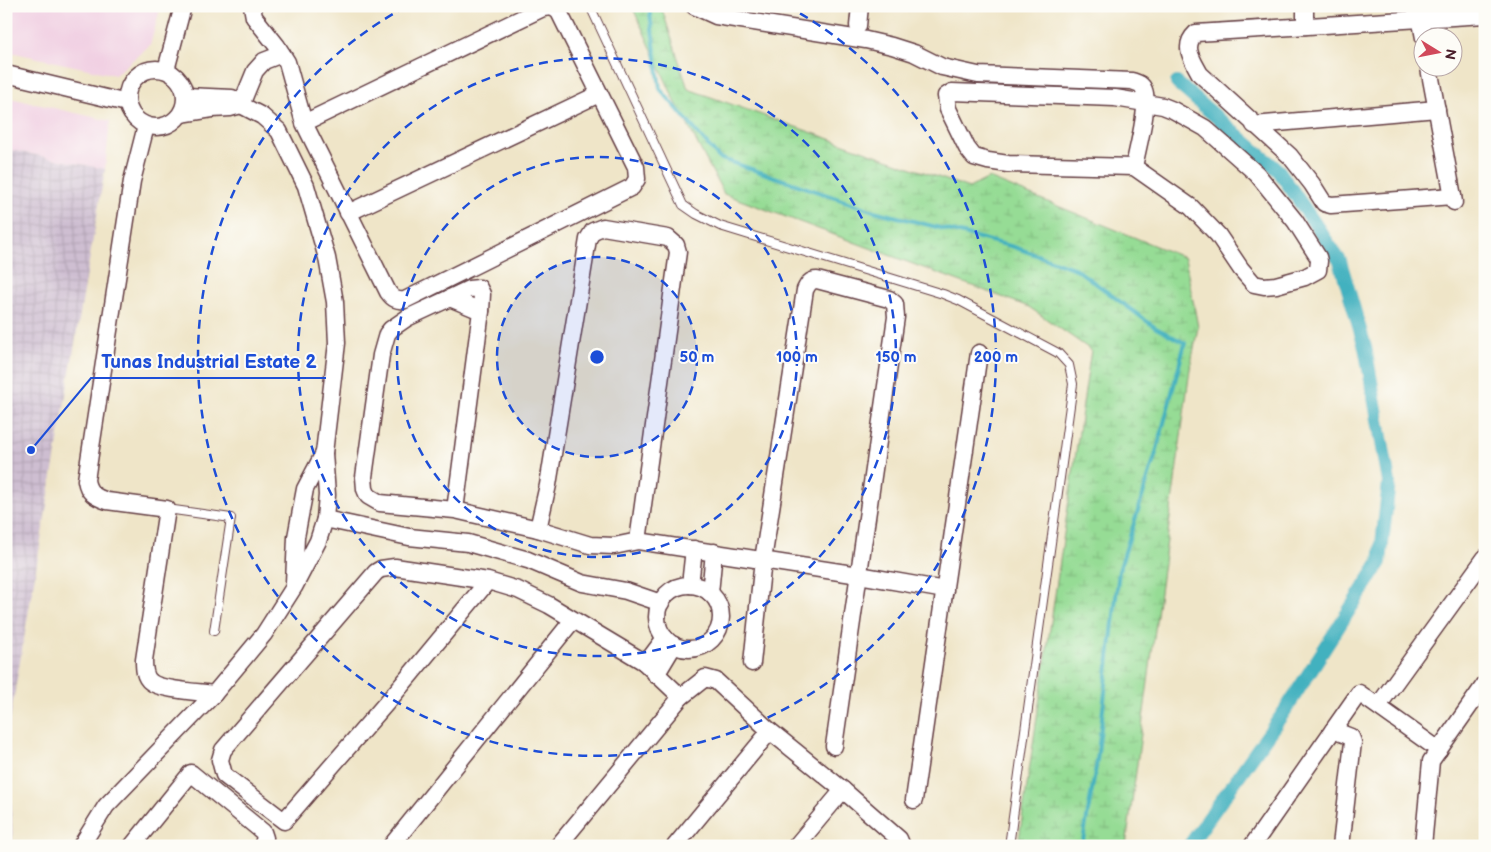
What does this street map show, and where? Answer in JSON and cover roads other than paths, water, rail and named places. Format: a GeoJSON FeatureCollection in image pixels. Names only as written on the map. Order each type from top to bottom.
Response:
{"type":"FeatureCollection","features":[{"type":"Feature","properties":{"kind":"street"},"geometry":{"type":"LineString","coordinates":[[166,70],[183,6]]}},
{"type":"Feature","properties":{"kind":"street"},"geometry":{"type":"LineString","coordinates":[[252,6],[254,17],[287,62],[304,123],[388,292],[394,299],[406,300],[632,187],[636,184],[638,174],[559,12],[548,7],[304,123]]}},
{"type":"Feature","properties":{"kind":"street"},"geometry":{"type":"LineString","coordinates":[[694,6],[716,16],[866,40],[892,46],[914,53],[942,66],[978,75],[1132,81],[1140,84],[1145,91],[1146,104],[1134,167]]}},
{"type":"Feature","properties":{"kind":"street"},"geometry":{"type":"LineString","coordinates":[[858,26],[860,6]]}},
{"type":"Feature","properties":{"kind":"street"},"geometry":{"type":"LineString","coordinates":[[1305,6],[1306,26]]}},
{"type":"Feature","properties":{"kind":"street"},"geometry":{"type":"LineString","coordinates":[[1419,13],[1422,28]]}},
{"type":"Feature","properties":{"kind":"street"},"geometry":{"type":"LineString","coordinates":[[1431,78],[1453,199],[1331,205],[1324,203],[1302,170],[1290,156],[1200,74],[1189,47],[1191,38],[1196,33],[1306,26],[1419,13],[1485,15]]}},
{"type":"Feature","properties":{"kind":"street"},"geometry":{"type":"LineString","coordinates":[[241,105],[255,71],[264,61],[282,54]]}},
{"type":"Feature","properties":{"kind":"street"},"geometry":{"type":"LineString","coordinates":[[156,68],[166,70],[180,80],[186,96],[185,106],[174,122],[155,128],[146,126],[137,120],[131,112],[127,103],[127,93],[131,83],[146,70],[156,68]]}},
{"type":"Feature","properties":{"kind":"street"},"geometry":{"type":"LineString","coordinates":[[6,74],[127,103]]}},
{"type":"Feature","properties":{"kind":"street"},"geometry":{"type":"LineString","coordinates":[[952,92],[1116,98],[1162,106],[1173,110],[1205,128],[1257,174],[1295,221],[1318,257],[1320,261],[1318,270],[1305,277],[1276,285],[1264,286],[1254,284],[1218,235],[1191,207],[1134,167],[1008,164],[974,157],[967,148],[948,109],[946,96],[952,92]]}},
{"type":"Feature","properties":{"kind":"street"},"geometry":{"type":"LineString","coordinates":[[348,213],[599,94]]}},
{"type":"Feature","properties":{"kind":"street"},"geometry":{"type":"LineString","coordinates":[[81,846],[112,799],[214,694],[264,634],[294,587],[318,541],[325,520],[327,495],[324,454],[337,343],[335,302],[327,258],[306,186],[279,130],[262,116],[232,98],[186,96]]}},
{"type":"Feature","properties":{"kind":"street"},"geometry":{"type":"LineString","coordinates":[[181,114],[241,105]]}},
{"type":"Feature","properties":{"kind":"street"},"geometry":{"type":"LineString","coordinates":[[1254,125],[1437,109]]}},
{"type":"Feature","properties":{"kind":"street"},"geometry":{"type":"LineString","coordinates":[[146,126],[132,181],[86,480],[87,488],[98,498],[107,501],[167,509],[144,670],[151,682],[159,687],[214,694]]}},
{"type":"Feature","properties":{"kind":"street"},"geometry":{"type":"LineString","coordinates":[[538,529],[548,485],[588,239],[593,231],[602,227],[668,238],[676,244],[678,252],[638,541]]}},
{"type":"Feature","properties":{"kind":"street"},"geometry":{"type":"LineString","coordinates":[[752,663],[763,560],[805,290],[809,282],[817,280],[889,299],[896,308],[834,746]]}},
{"type":"Feature","properties":{"kind":"street"},"geometry":{"type":"LineString","coordinates":[[455,510],[481,310],[450,298],[407,318],[387,334],[381,355],[364,483],[368,496],[380,503],[455,510],[538,529],[590,545],[614,546],[638,541],[944,590]]}},
{"type":"Feature","properties":{"kind":"street"},"geometry":{"type":"LineString","coordinates":[[914,800],[978,352]]}},
{"type":"Feature","properties":{"kind":"street"},"geometry":{"type":"LineString","coordinates":[[294,587],[296,537],[305,489],[324,454]]}},
{"type":"Feature","properties":{"kind":"street"},"geometry":{"type":"LineString","coordinates":[[325,520],[409,537],[468,543],[528,560],[582,583],[626,591],[661,603]]}},
{"type":"Feature","properties":{"kind":"street"},"geometry":{"type":"LineString","coordinates":[[690,585],[694,550]]}},
{"type":"Feature","properties":{"kind":"street"},"geometry":{"type":"LineString","coordinates":[[710,593],[714,552]]}},
{"type":"Feature","properties":{"kind":"street"},"geometry":{"type":"LineString","coordinates":[[1378,706],[1485,558]]}},
{"type":"Feature","properties":{"kind":"street"},"geometry":{"type":"LineString","coordinates":[[488,581],[396,692],[284,821],[224,775],[220,760],[223,750],[376,572],[381,569],[395,567],[488,581],[518,590],[549,605],[644,662],[682,697]]}},
{"type":"Feature","properties":{"kind":"street"},"geometry":{"type":"LineString","coordinates":[[690,585],[701,587],[717,601],[721,611],[718,631],[712,640],[704,646],[684,649],[670,642],[660,630],[658,612],[661,603],[673,590],[690,585]]}},
{"type":"Feature","properties":{"kind":"street"},"geometry":{"type":"LineString","coordinates":[[391,846],[573,620]]}},
{"type":"Feature","properties":{"kind":"street"},"geometry":{"type":"LineString","coordinates":[[644,662],[670,642]]}},
{"type":"Feature","properties":{"kind":"street"},"geometry":{"type":"LineString","coordinates":[[656,675],[670,642]]}},
{"type":"Feature","properties":{"kind":"street"},"geometry":{"type":"LineString","coordinates":[[558,846],[682,697],[705,678],[712,679],[843,790],[900,839],[902,846]]}},
{"type":"Feature","properties":{"kind":"street"},"geometry":{"type":"LineString","coordinates":[[1423,846],[1431,761],[1485,684]]}},
{"type":"Feature","properties":{"kind":"street"},"geometry":{"type":"LineString","coordinates":[[1252,846],[1359,692],[1439,750]]}},
{"type":"Feature","properties":{"kind":"street"},"geometry":{"type":"LineString","coordinates":[[675,846],[770,730]]}},
{"type":"Feature","properties":{"kind":"street"},"geometry":{"type":"LineString","coordinates":[[1333,730],[1351,738],[1353,742],[1341,846]]}},
{"type":"Feature","properties":{"kind":"street"},"geometry":{"type":"LineString","coordinates":[[132,846],[191,773],[265,834],[262,846]]}},
{"type":"Feature","properties":{"kind":"street"},"geometry":{"type":"LineString","coordinates":[[210,789],[224,775]]}},
{"type":"Feature","properties":{"kind":"street"},"geometry":{"type":"LineString","coordinates":[[796,846],[843,790]]}},
{"type":"Feature","properties":{"kind":"street"},"geometry":{"type":"LineString","coordinates":[[253,823],[268,809]]}},
{"type":"Feature","properties":{"kind":"lane"},"geometry":{"type":"LineString","coordinates":[[590,6],[683,205],[720,226],[958,300],[1058,353],[1069,365],[1073,384],[1009,846]]}},
{"type":"Feature","properties":{"kind":"lane"},"geometry":{"type":"LineString","coordinates":[[167,509],[232,518],[214,631]]}},
{"type":"Feature","properties":{"kind":"waterway"},"geometry":{"type":"LineString","coordinates":[[649,6],[660,89],[719,158],[874,211],[1014,247],[1076,269],[1156,328],[1185,343],[1156,453],[1119,571],[1097,761],[1082,846]]}},
{"type":"Feature","properties":{"kind":"waterway"},"geometry":{"type":"LineString","coordinates":[[1177,83],[1279,171],[1340,261],[1365,347],[1389,482],[1380,562],[1284,712],[1189,846]]}},
{"type":"Feature","properties":{"kind":"place","name":"Tunas Industrial Estate 2"},"geometry":{"type":"Point","coordinates":[31,450]}}]}
